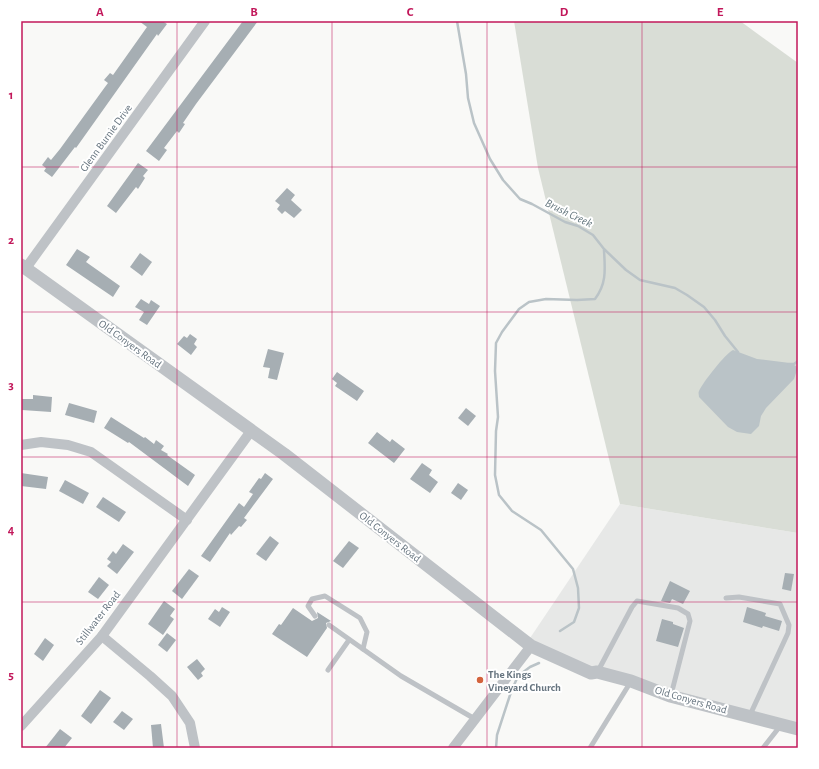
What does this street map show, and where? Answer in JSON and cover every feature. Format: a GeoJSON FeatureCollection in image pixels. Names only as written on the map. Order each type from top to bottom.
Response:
{"type":"FeatureCollection","features":[{"type":"Feature","properties":{"kind":"street","name":"Glenn Burnie Drive"},"geometry":{"type":"LineString","coordinates":[[23,267],[206,21]]}},
{"type":"Feature","properties":{"kind":"street","name":"Old Conyers Road"},"geometry":{"type":"LineString","coordinates":[[23,267],[284,454],[531,646],[591,673],[597,672],[631,681],[670,696],[798,728]]}},
{"type":"Feature","properties":{"kind":"street","name":"Stillwater Road"},"geometry":{"type":"LineString","coordinates":[[21,726],[102,636],[251,431]]}},
{"type":"Feature","properties":{"kind":"street"},"geometry":{"type":"LineString","coordinates":[[21,445],[41,442],[68,445],[91,452],[187,520]]}},
{"type":"Feature","properties":{"kind":"street"},"geometry":{"type":"LineString","coordinates":[[102,636],[172,696],[190,723],[195,748]]}},
{"type":"Feature","properties":{"kind":"street"},"geometry":{"type":"LineString","coordinates":[[453,748],[531,646]]}},
{"type":"Feature","properties":{"kind":"lane"},"geometry":{"type":"LineString","coordinates":[[315,616],[308,606],[312,599],[325,596],[360,618],[367,632],[363,649]]}},
{"type":"Feature","properties":{"kind":"lane"},"geometry":{"type":"LineString","coordinates":[[726,598],[739,597],[780,604],[789,625],[785,641],[750,716]]}},
{"type":"Feature","properties":{"kind":"lane"},"geometry":{"type":"LineString","coordinates":[[597,672],[632,607],[637,601],[678,608],[688,614],[690,621],[670,696]]}},
{"type":"Feature","properties":{"kind":"lane"},"geometry":{"type":"LineString","coordinates":[[328,625],[401,676],[475,719]]}},
{"type":"Feature","properties":{"kind":"lane"},"geometry":{"type":"LineString","coordinates":[[328,670],[349,640]]}},
{"type":"Feature","properties":{"kind":"lane"},"geometry":{"type":"LineString","coordinates":[[590,748],[631,681]]}},
{"type":"Feature","properties":{"kind":"lane"},"geometry":{"type":"LineString","coordinates":[[763,748],[781,724]]}},
{"type":"Feature","properties":{"kind":"shaded area"},"geometry":{"type":"Polygon","coordinates":[[[514,21],[740,21],[798,63],[798,533],[620,504],[538,168],[514,21]]]}},
{"type":"Feature","properties":{"kind":"shaded area"},"geometry":{"type":"Polygon","coordinates":[[[733,350],[757,359],[790,363],[796,366],[797,370],[794,379],[766,408],[761,416],[759,426],[751,434],[737,432],[728,427],[699,397],[699,392],[705,381],[720,362],[733,350]]]}},
{"type":"Feature","properties":{"kind":"shaded area"},"geometry":{"type":"Polygon","coordinates":[[[620,504],[798,533],[798,731],[524,647],[620,504]]]}},
{"type":"Feature","properties":{"kind":"building"},"geometry":{"type":"Polygon","coordinates":[[[139,21],[162,21],[167,24],[158,36],[157,34],[76,148],[75,147],[52,177],[44,171],[46,168],[42,165],[48,157],[51,160],[60,149],[108,83],[104,80],[110,73],[113,75],[147,27],[139,21]]]}},
{"type":"Feature","properties":{"kind":"building"},"geometry":{"type":"Polygon","coordinates":[[[243,21],[258,21],[196,104],[183,123],[185,124],[179,133],[177,131],[164,148],[167,150],[159,161],[146,151],[243,21]]]}},
{"type":"Feature","properties":{"kind":"building"},"geometry":{"type":"Polygon","coordinates":[[[138,163],[148,170],[143,176],[145,178],[138,189],[136,187],[116,213],[107,206],[138,163]]]}},
{"type":"Feature","properties":{"kind":"building"},"geometry":{"type":"Polygon","coordinates":[[[287,188],[295,195],[291,200],[302,210],[294,218],[285,211],[282,214],[277,209],[280,205],[275,201],[287,188]]]}},
{"type":"Feature","properties":{"kind":"building"},"geometry":{"type":"Polygon","coordinates":[[[77,249],[90,257],[86,262],[120,286],[113,297],[66,265],[77,249]]]}},
{"type":"Feature","properties":{"kind":"building"},"geometry":{"type":"Polygon","coordinates":[[[140,253],[152,262],[142,276],[130,267],[140,253]]]}},
{"type":"Feature","properties":{"kind":"building"},"geometry":{"type":"Polygon","coordinates":[[[141,299],[149,304],[151,300],[160,306],[147,325],[139,320],[144,312],[135,307],[141,299]]]}},
{"type":"Feature","properties":{"kind":"building"},"geometry":{"type":"Polygon","coordinates":[[[190,334],[197,339],[194,344],[197,347],[191,355],[177,344],[184,336],[187,338],[190,334]]]}},
{"type":"Feature","properties":{"kind":"building"},"geometry":{"type":"Polygon","coordinates":[[[268,349],[284,353],[277,380],[268,378],[270,368],[263,367],[268,349]]]}},
{"type":"Feature","properties":{"kind":"building"},"geometry":{"type":"Polygon","coordinates":[[[337,372],[364,391],[357,401],[335,386],[337,383],[332,379],[337,372]]]}},
{"type":"Feature","properties":{"kind":"building"},"geometry":{"type":"Polygon","coordinates":[[[33,395],[52,397],[51,412],[22,410],[22,399],[33,399],[33,395]]]}},
{"type":"Feature","properties":{"kind":"building"},"geometry":{"type":"Polygon","coordinates":[[[69,403],[97,411],[94,423],[65,415],[69,403]]]}},
{"type":"Feature","properties":{"kind":"building"},"geometry":{"type":"Polygon","coordinates":[[[466,408],[476,416],[468,426],[458,418],[466,408]]]}},
{"type":"Feature","properties":{"kind":"building"},"geometry":{"type":"Polygon","coordinates":[[[111,417],[154,444],[156,440],[164,446],[161,450],[195,475],[188,486],[129,442],[128,443],[104,428],[111,417]]]}},
{"type":"Feature","properties":{"kind":"building"},"geometry":{"type":"Polygon","coordinates":[[[377,432],[390,442],[392,439],[405,449],[394,463],[368,443],[377,432]]]}},
{"type":"Feature","properties":{"kind":"building"},"geometry":{"type":"Polygon","coordinates":[[[422,463],[432,470],[429,475],[438,482],[430,493],[410,479],[422,463]]]}},
{"type":"Feature","properties":{"kind":"building"},"geometry":{"type":"Polygon","coordinates":[[[21,473],[48,477],[46,489],[21,486],[21,473]]]}},
{"type":"Feature","properties":{"kind":"building"},"geometry":{"type":"Polygon","coordinates":[[[265,473],[273,479],[244,518],[247,520],[231,535],[230,533],[210,562],[201,556],[239,503],[244,507],[253,494],[249,492],[259,478],[261,479],[265,473]]]}},
{"type":"Feature","properties":{"kind":"building"},"geometry":{"type":"Polygon","coordinates":[[[65,480],[89,493],[83,504],[59,491],[65,480]]]}},
{"type":"Feature","properties":{"kind":"building"},"geometry":{"type":"Polygon","coordinates":[[[458,483],[468,490],[461,500],[451,493],[458,483]]]}},
{"type":"Feature","properties":{"kind":"building"},"geometry":{"type":"Polygon","coordinates":[[[103,497],[126,512],[119,522],[96,507],[103,497]]]}},
{"type":"Feature","properties":{"kind":"building"},"geometry":{"type":"Polygon","coordinates":[[[270,536],[279,543],[266,561],[256,554],[270,536]]]}},
{"type":"Feature","properties":{"kind":"building"},"geometry":{"type":"Polygon","coordinates":[[[349,541],[359,548],[343,568],[333,561],[349,541]]]}},
{"type":"Feature","properties":{"kind":"building"},"geometry":{"type":"Polygon","coordinates":[[[123,544],[134,552],[117,574],[107,566],[111,562],[107,559],[113,551],[116,554],[123,544]]]}},
{"type":"Feature","properties":{"kind":"building"},"geometry":{"type":"Polygon","coordinates":[[[189,569],[199,576],[182,599],[172,591],[189,569]]]}},
{"type":"Feature","properties":{"kind":"building"},"geometry":{"type":"Polygon","coordinates":[[[785,573],[794,574],[791,591],[782,589],[785,573]]]}},
{"type":"Feature","properties":{"kind":"building"},"geometry":{"type":"Polygon","coordinates":[[[99,577],[109,585],[98,599],[88,592],[99,577]]]}},
{"type":"Feature","properties":{"kind":"building"},"geometry":{"type":"Polygon","coordinates":[[[670,581],[690,591],[683,604],[672,599],[670,603],[661,601],[670,581]]]}},
{"type":"Feature","properties":{"kind":"building"},"geometry":{"type":"Polygon","coordinates":[[[164,601],[175,609],[170,616],[174,619],[163,635],[148,624],[164,601]]]}},
{"type":"Feature","properties":{"kind":"building"},"geometry":{"type":"Polygon","coordinates":[[[222,607],[230,612],[220,627],[208,619],[215,609],[219,612],[222,607]]]}},
{"type":"Feature","properties":{"kind":"building"},"geometry":{"type":"Polygon","coordinates":[[[747,607],[766,613],[765,616],[782,621],[779,631],[763,626],[762,628],[743,622],[747,607]]]}},
{"type":"Feature","properties":{"kind":"building"},"geometry":{"type":"Polygon","coordinates":[[[293,608],[312,621],[318,618],[317,612],[331,621],[326,623],[327,628],[307,657],[272,634],[279,624],[281,625],[293,608]]]}},
{"type":"Feature","properties":{"kind":"building"},"geometry":{"type":"Polygon","coordinates":[[[662,619],[673,622],[673,624],[684,628],[678,647],[656,641],[662,619]]]}},
{"type":"Feature","properties":{"kind":"building"},"geometry":{"type":"Polygon","coordinates":[[[167,633],[176,640],[167,652],[158,645],[167,633]]]}},
{"type":"Feature","properties":{"kind":"building"},"geometry":{"type":"Polygon","coordinates":[[[45,638],[54,645],[43,661],[34,654],[45,638]]]}},
{"type":"Feature","properties":{"kind":"building"},"geometry":{"type":"Polygon","coordinates":[[[197,659],[205,669],[201,673],[203,676],[198,680],[187,667],[197,659]]]}},
{"type":"Feature","properties":{"kind":"building"},"geometry":{"type":"Polygon","coordinates":[[[100,690],[111,698],[91,724],[81,716],[100,690]]]}},
{"type":"Feature","properties":{"kind":"building"},"geometry":{"type":"Polygon","coordinates":[[[122,711],[133,719],[124,730],[113,722],[122,711]]]}},
{"type":"Feature","properties":{"kind":"building"},"geometry":{"type":"Polygon","coordinates":[[[161,724],[164,748],[153,748],[151,725],[161,724]]]}},
{"type":"Feature","properties":{"kind":"building"},"geometry":{"type":"Polygon","coordinates":[[[60,729],[72,738],[64,748],[45,748],[60,729]]]}},
{"type":"Feature","properties":{"kind":"waterway","name":"Brush Creek"},"geometry":{"type":"LineString","coordinates":[[457,21],[466,74],[468,98],[474,123],[490,159],[503,180],[520,199],[565,222],[578,226],[593,235],[604,249],[626,270],[640,280],[675,288],[704,307],[738,352]]}},
{"type":"Feature","properties":{"kind":"waterway"},"geometry":{"type":"LineString","coordinates":[[560,631],[574,622],[579,608],[578,588],[573,569],[541,530],[512,511],[499,495],[495,475],[496,431],[498,417],[495,371],[496,343],[519,309],[529,302],[546,299],[595,299],[602,287],[605,270],[604,250]]}},
{"type":"Feature","properties":{"kind":"waterway","name":"Brush Creek"},"geometry":{"type":"LineString","coordinates":[[789,364],[794,364],[798,361]]}},
{"type":"Feature","properties":{"kind":"waterway"},"geometry":{"type":"LineString","coordinates":[[496,748],[497,735],[511,692],[518,676],[530,667],[539,663]]}},
{"type":"Feature","properties":{"kind":"place","name":"The Kings Vineyard Church"},"geometry":{"type":"Point","coordinates":[480,680]}}]}
